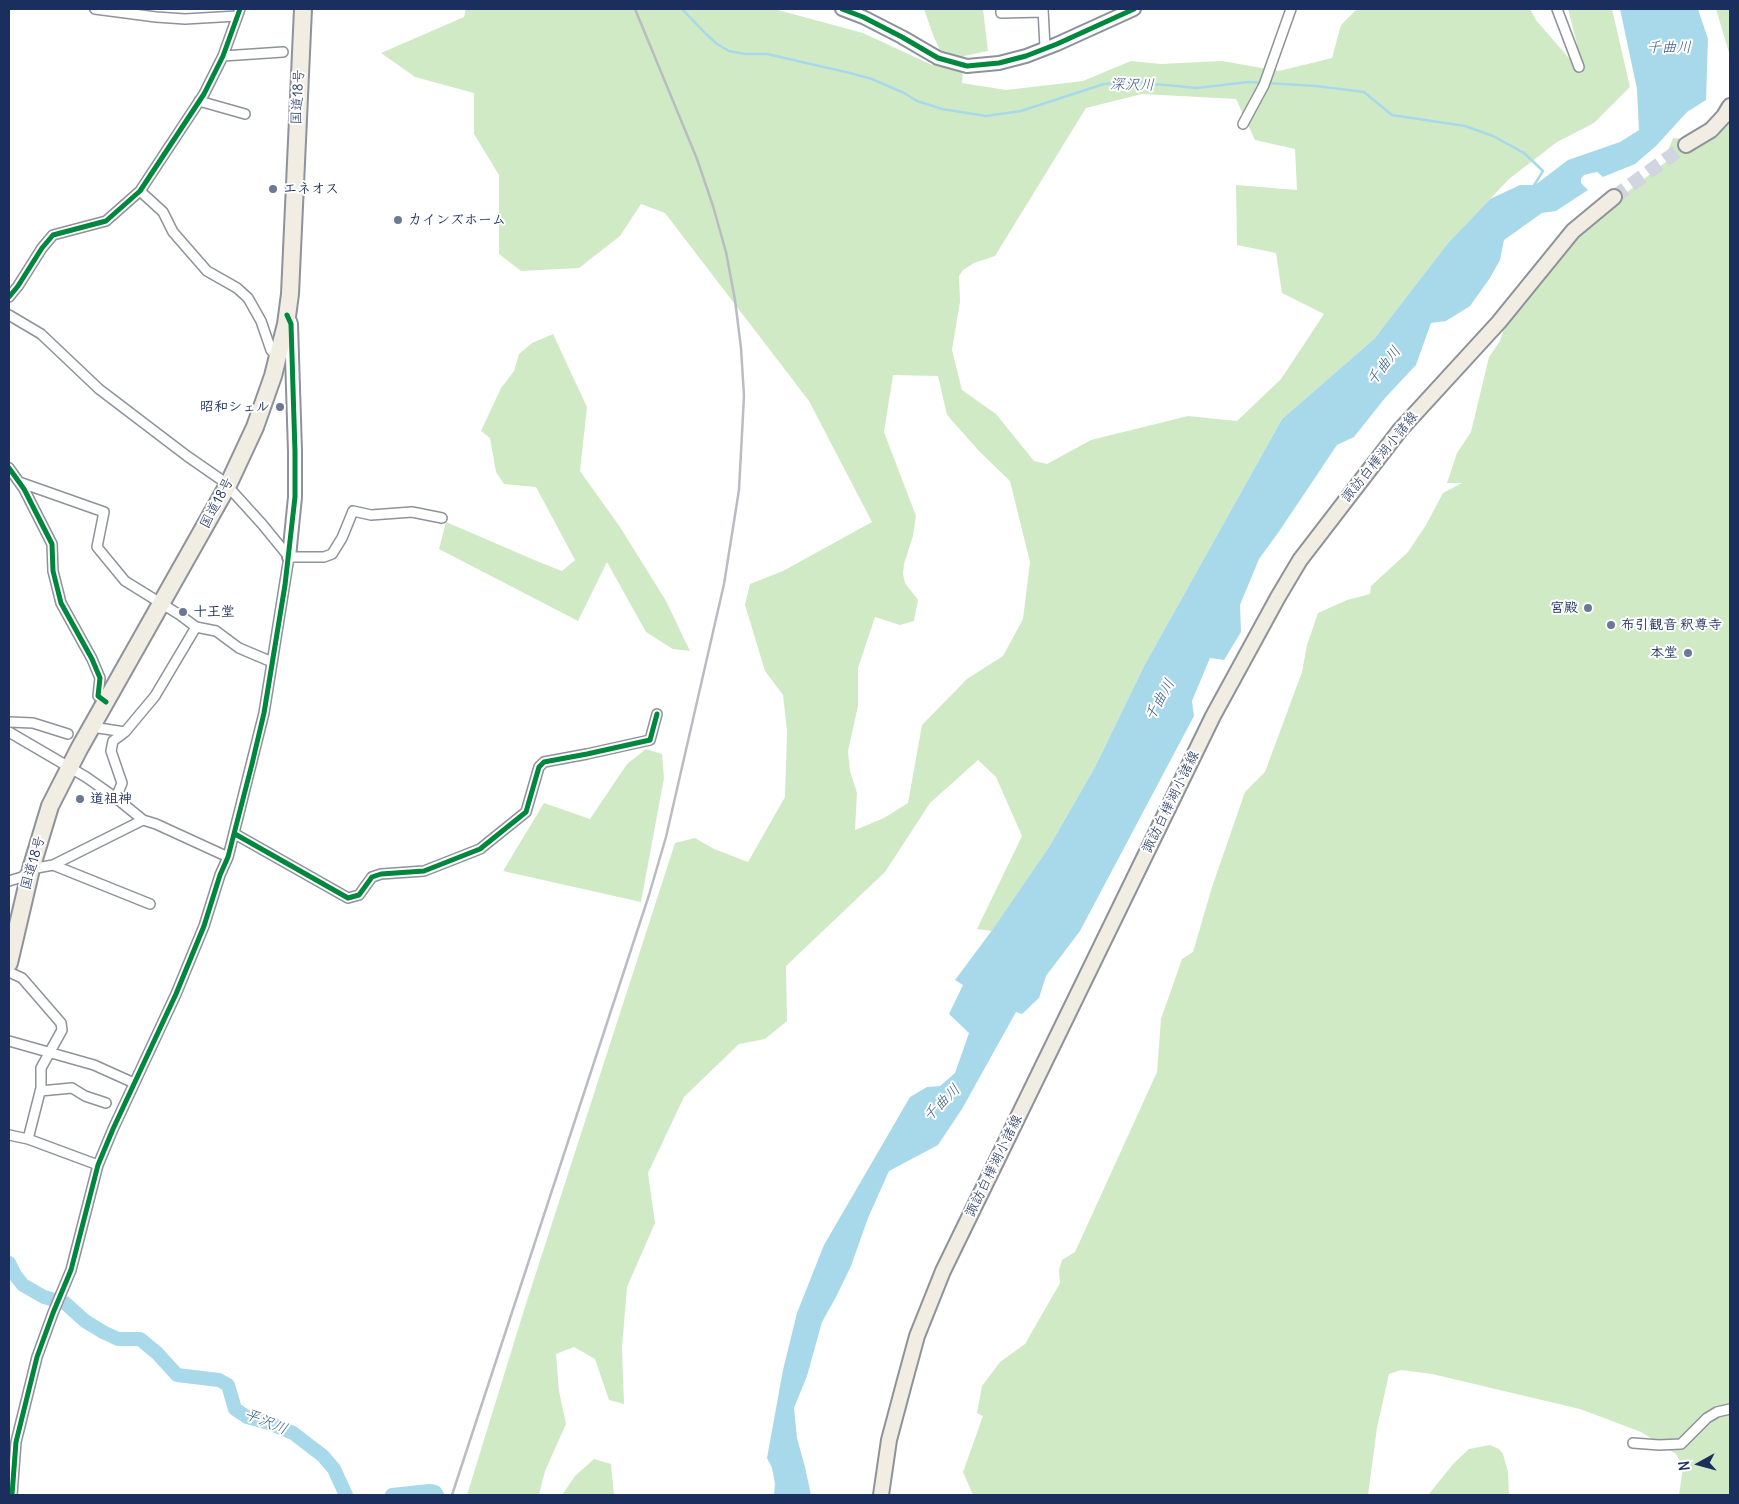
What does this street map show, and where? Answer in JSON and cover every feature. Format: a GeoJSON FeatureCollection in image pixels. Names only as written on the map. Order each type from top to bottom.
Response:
{"type":"FeatureCollection","features":[{"type":"Feature","properties":{"kind":"highway","name":"国道18号"},"geometry":{"type":"LineString","coordinates":[[9,963],[30,869],[50,806],[70,766],[228,485],[255,427],[278,358],[287,315],[292,266],[303,9]]}},
{"type":"Feature","properties":{"kind":"main road"},"geometry":{"type":"LineString","coordinates":[[1686,145],[1712,130],[1730,106]]}},
{"type":"Feature","properties":{"kind":"main road","name":"諏訪白樺湖小諸線"},"geometry":{"type":"LineString","coordinates":[[882,1495],[889,1440],[905,1380],[918,1336],[943,1271],[1213,716],[1278,597],[1300,560],[1400,430],[1498,322],[1573,231],[1614,198]]}},
{"type":"Feature","properties":{"kind":"street"},"geometry":{"type":"LineString","coordinates":[[9,297],[53,235],[106,221],[140,192],[199,101],[223,56],[239,12],[185,19],[156,18],[96,9]]}},
{"type":"Feature","properties":{"kind":"street"},"geometry":{"type":"LineString","coordinates":[[842,9],[863,17],[938,58],[967,66],[999,63],[1026,56],[1134,9]]}},
{"type":"Feature","properties":{"kind":"street"},"geometry":{"type":"LineString","coordinates":[[1001,9],[1001,13],[1043,10],[1045,47]]}},
{"type":"Feature","properties":{"kind":"street"},"geometry":{"type":"LineString","coordinates":[[1243,124],[1264,85],[1292,9]]}},
{"type":"Feature","properties":{"kind":"street"},"geometry":{"type":"LineString","coordinates":[[1557,9],[1579,67]]}},
{"type":"Feature","properties":{"kind":"street"},"geometry":{"type":"LineString","coordinates":[[223,56],[284,52]]}},
{"type":"Feature","properties":{"kind":"street"},"geometry":{"type":"LineString","coordinates":[[199,101],[245,114]]}},
{"type":"Feature","properties":{"kind":"street"},"geometry":{"type":"LineString","coordinates":[[140,192],[163,212],[173,232],[207,271],[237,288],[248,298],[261,321],[271,350],[278,358],[291,366],[293,370]]}},
{"type":"Feature","properties":{"kind":"street"},"geometry":{"type":"LineString","coordinates":[[9,315],[41,334],[99,389],[228,485],[289,558]]}},
{"type":"Feature","properties":{"kind":"street"},"geometry":{"type":"LineString","coordinates":[[12,1495],[16,1442],[37,1357],[71,1270],[98,1166],[204,926],[235,834],[264,713],[289,558],[294,497],[293,370],[291,324],[287,315]]}},
{"type":"Feature","properties":{"kind":"street"},"geometry":{"type":"LineString","coordinates":[[9,468],[24,489],[52,544],[53,571],[61,603],[92,659],[100,678],[98,696],[106,702]]}},
{"type":"Feature","properties":{"kind":"street"},"geometry":{"type":"LineString","coordinates":[[19,482],[104,512],[98,547],[125,582],[162,603],[196,626],[216,631],[239,648],[272,662]]}},
{"type":"Feature","properties":{"kind":"street"},"geometry":{"type":"LineString","coordinates":[[289,558],[324,558],[332,554],[342,538],[353,511],[371,515],[412,512],[442,518]]}},
{"type":"Feature","properties":{"kind":"street"},"geometry":{"type":"LineString","coordinates":[[116,798],[122,783],[111,751],[113,742],[125,732],[155,696],[196,626]]}},
{"type":"Feature","properties":{"kind":"street"},"geometry":{"type":"LineString","coordinates":[[235,834],[348,898],[359,895],[372,877],[381,874],[424,871],[480,849],[526,812],[539,767],[544,762],[650,740],[657,714]]}},
{"type":"Feature","properties":{"kind":"street"},"geometry":{"type":"LineString","coordinates":[[9,722],[33,723],[68,734]]}},
{"type":"Feature","properties":{"kind":"street"},"geometry":{"type":"LineString","coordinates":[[92,727],[125,732]]}},
{"type":"Feature","properties":{"kind":"street"},"geometry":{"type":"LineString","coordinates":[[9,732],[70,766],[116,798],[143,820],[156,824],[228,857]]}},
{"type":"Feature","properties":{"kind":"street"},"geometry":{"type":"LineString","coordinates":[[9,880],[22,876],[30,869],[53,865],[143,820]]}},
{"type":"Feature","properties":{"kind":"street"},"geometry":{"type":"LineString","coordinates":[[53,865],[150,904]]}},
{"type":"Feature","properties":{"kind":"street"},"geometry":{"type":"LineString","coordinates":[[9,972],[22,978],[60,1023],[62,1030],[41,1068],[40,1091],[28,1139]]}},
{"type":"Feature","properties":{"kind":"street"},"geometry":{"type":"LineString","coordinates":[[9,1041],[94,1065],[134,1083]]}},
{"type":"Feature","properties":{"kind":"street"},"geometry":{"type":"LineString","coordinates":[[40,1091],[72,1088],[85,1096],[106,1103]]}},
{"type":"Feature","properties":{"kind":"street"},"geometry":{"type":"LineString","coordinates":[[9,1135],[28,1139],[98,1166]]}},
{"type":"Feature","properties":{"kind":"street"},"geometry":{"type":"LineString","coordinates":[[1633,1443],[1681,1444],[1707,1418],[1717,1412],[1730,1409]]}},
{"type":"Feature","properties":{"kind":"green space"},"geometry":{"type":"Polygon","coordinates":[[[466,9],[774,9],[863,33],[932,65],[939,48],[924,9],[983,9],[988,51],[964,56],[962,83],[1006,90],[1083,81],[1131,61],[1161,64],[1222,61],[1279,71],[1332,58],[1341,25],[1357,9],[1530,9],[1536,20],[1574,64],[1577,44],[1568,9],[1612,9],[1630,87],[1594,123],[1557,142],[1509,179],[1448,243],[1374,339],[1282,419],[1144,666],[1095,767],[1049,847],[992,931],[977,929],[1022,836],[996,777],[978,760],[930,803],[885,872],[786,966],[787,1021],[765,1039],[739,1044],[684,1097],[648,1173],[655,1223],[627,1287],[622,1348],[624,1404],[609,1400],[595,1359],[574,1347],[556,1354],[559,1391],[566,1424],[545,1471],[539,1495],[467,1495],[524,1310],[675,843],[695,838],[714,849],[748,862],[785,797],[787,731],[783,695],[765,671],[745,605],[750,584],[783,571],[872,522],[809,401],[665,213],[641,204],[620,236],[579,268],[521,271],[499,254],[499,175],[474,134],[474,93],[415,77],[381,53],[464,17],[466,9]],[[1142,94],[1086,108],[995,256],[974,263],[963,270],[959,276],[960,302],[952,350],[962,390],[996,414],[1034,461],[1047,464],[1091,440],[1188,416],[1237,421],[1281,379],[1324,314],[1282,293],[1276,253],[1237,245],[1236,185],[1297,190],[1295,149],[1255,140],[1236,99],[1142,94]],[[893,375],[884,432],[916,516],[903,574],[905,583],[918,600],[914,621],[900,625],[875,617],[858,668],[858,706],[848,751],[850,771],[857,793],[855,830],[884,818],[908,803],[922,725],[967,679],[1003,656],[1023,619],[1030,562],[1010,481],[980,452],[947,415],[938,376],[893,375]]]}},
{"type":"Feature","properties":{"kind":"green space"},"geometry":{"type":"Polygon","coordinates":[[[1716,9],[1730,9],[1730,56],[1716,9]]]}},
{"type":"Feature","properties":{"kind":"green space"},"geometry":{"type":"Polygon","coordinates":[[[1730,113],[1730,1495],[1679,1495],[1683,1467],[1676,1454],[1641,1432],[1580,1409],[1432,1374],[1401,1370],[1389,1374],[1377,1428],[1368,1495],[973,1495],[963,1472],[983,1416],[977,1413],[982,1386],[1000,1362],[1025,1344],[1060,1283],[1059,1270],[1062,1260],[1075,1252],[1157,1072],[1161,1019],[1182,959],[1193,952],[1212,887],[1245,792],[1265,772],[1302,672],[1307,645],[1318,613],[1347,600],[1370,594],[1371,586],[1408,552],[1426,525],[1443,493],[1462,483],[1447,483],[1457,453],[1471,432],[1489,357],[1500,341],[1505,325],[1564,246],[1609,206],[1671,158],[1667,153],[1673,138],[1685,139],[1730,113]]]}},
{"type":"Feature","properties":{"kind":"green space"},"geometry":{"type":"Polygon","coordinates":[[[553,334],[587,407],[580,471],[620,527],[666,601],[690,651],[673,649],[646,632],[607,562],[578,621],[439,549],[446,522],[562,571],[575,560],[536,487],[504,484],[496,472],[490,438],[481,431],[501,388],[514,371],[519,354],[532,343],[553,334]]]}},
{"type":"Feature","properties":{"kind":"green space"},"geometry":{"type":"Polygon","coordinates":[[[646,749],[662,754],[664,778],[641,902],[503,871],[544,803],[590,819],[627,764],[646,749]]]}},
{"type":"Feature","properties":{"kind":"green space"},"geometry":{"type":"Polygon","coordinates":[[[1490,1445],[1499,1449],[1503,1454],[1508,1472],[1509,1495],[1428,1495],[1454,1463],[1469,1449],[1490,1445]]]}},
{"type":"Feature","properties":{"kind":"green space"},"geometry":{"type":"Polygon","coordinates":[[[594,1459],[611,1464],[614,1495],[562,1495],[575,1476],[594,1459]]]}},
{"type":"Feature","properties":{"kind":"water","name":"千曲川"},"geometry":{"type":"Polygon","coordinates":[[[1620,9],[1698,9],[1708,39],[1706,100],[1687,112],[1656,146],[1635,164],[1603,177],[1597,172],[1584,175],[1581,183],[1588,190],[1556,211],[1542,213],[1504,240],[1500,260],[1470,306],[1446,321],[1431,323],[1416,365],[1385,398],[1354,437],[1337,445],[1259,559],[1240,605],[1241,632],[1224,660],[1210,658],[1192,701],[1194,716],[1080,931],[1046,976],[1039,998],[1022,1014],[1016,1012],[962,1109],[938,1145],[889,1171],[868,1218],[851,1266],[822,1322],[807,1376],[794,1408],[797,1438],[811,1495],[774,1495],[775,1484],[772,1468],[767,1458],[783,1370],[797,1313],[824,1245],[910,1097],[927,1087],[940,1086],[955,1073],[969,1033],[949,1014],[963,985],[955,980],[993,929],[1049,847],[1095,767],[1144,666],[1282,419],[1374,339],[1448,243],[1490,199],[1520,185],[1535,185],[1568,160],[1620,142],[1639,130],[1637,89],[1620,9]]]}},
{"type":"Feature","properties":{"kind":"waterway","name":"深沢川"},"geometry":{"type":"LineString","coordinates":[[682,9],[717,44],[729,51],[745,54],[767,54],[850,73],[872,79],[917,101],[942,109],[986,116],[1021,111],[1104,84],[1132,82],[1197,88],[1248,82],[1316,86],[1364,92],[1392,115],[1465,126],[1493,136],[1524,153],[1543,171],[1533,187]]}},
{"type":"Feature","properties":{"kind":"waterway","name":"平沢川"},"geometry":{"type":"LineString","coordinates":[[9,1263],[23,1285],[44,1297],[65,1303],[85,1321],[118,1339],[140,1339],[157,1353],[177,1375],[219,1380],[228,1385],[235,1409],[247,1417],[269,1423],[293,1433],[323,1456],[334,1469],[346,1495]]}},
{"type":"Feature","properties":{"kind":"waterway","name":"平沢川"},"geometry":{"type":"LineString","coordinates":[[392,1495],[429,1491],[435,1492],[437,1495]]}},
{"type":"Feature","properties":{"kind":"tunnel"},"geometry":{"type":"LineString","coordinates":[[1614,197],[1686,145]]}},
{"type":"Feature","properties":{"kind":"railway"},"geometry":{"type":"LineString","coordinates":[[452,1495],[649,895],[666,837],[724,584],[739,490],[744,396],[741,348],[726,252],[697,159],[635,9]]}},
{"type":"Feature","properties":{"kind":"cycle path"},"geometry":{"type":"LineString","coordinates":[[9,297],[53,235],[106,221],[140,191],[204,94],[223,56],[240,9]]}},
{"type":"Feature","properties":{"kind":"cycle path"},"geometry":{"type":"LineString","coordinates":[[842,9],[863,17],[938,58],[967,66],[999,63],[1026,56],[1134,9]]}},
{"type":"Feature","properties":{"kind":"cycle path"},"geometry":{"type":"LineString","coordinates":[[12,1495],[16,1442],[37,1357],[71,1270],[98,1165],[176,994],[204,926],[220,875],[228,857],[264,713],[285,585],[295,497],[291,324],[287,315]]}},
{"type":"Feature","properties":{"kind":"cycle path"},"geometry":{"type":"LineString","coordinates":[[9,468],[24,489],[52,544],[53,571],[61,603],[92,659],[100,678],[98,696],[106,702]]}},
{"type":"Feature","properties":{"kind":"cycle path"},"geometry":{"type":"LineString","coordinates":[[235,834],[348,898],[359,895],[372,877],[381,874],[424,871],[480,849],[526,812],[539,767],[544,762],[650,740],[657,714]]}},
{"type":"Feature","properties":{"kind":"place","name":"エネオス"},"geometry":{"type":"Point","coordinates":[273,189]}},
{"type":"Feature","properties":{"kind":"place","name":"カインズホーム"},"geometry":{"type":"Point","coordinates":[398,220]}},
{"type":"Feature","properties":{"kind":"place","name":"昭和シェル"},"geometry":{"type":"Point","coordinates":[280,407]}},
{"type":"Feature","properties":{"kind":"place","name":"宮殿"},"geometry":{"type":"Point","coordinates":[1588,608]}},
{"type":"Feature","properties":{"kind":"place","name":"十王堂"},"geometry":{"type":"Point","coordinates":[183,612]}},
{"type":"Feature","properties":{"kind":"place","name":"布引観音 釈尊寺"},"geometry":{"type":"Point","coordinates":[1611,625]}},
{"type":"Feature","properties":{"kind":"place","name":"本堂"},"geometry":{"type":"Point","coordinates":[1688,653]}},
{"type":"Feature","properties":{"kind":"place","name":"道祖神"},"geometry":{"type":"Point","coordinates":[80,799]}}]}
